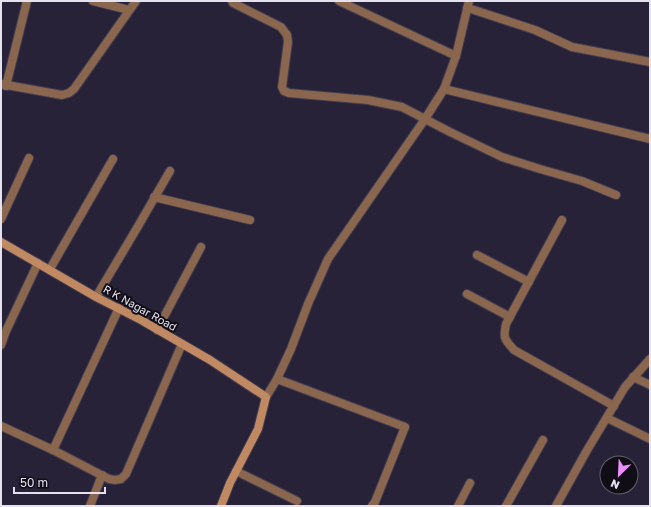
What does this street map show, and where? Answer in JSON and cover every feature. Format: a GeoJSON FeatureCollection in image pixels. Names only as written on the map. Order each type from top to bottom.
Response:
{"type":"FeatureCollection","features":[{"type":"Feature","properties":{"kind":"main road","name":"R K Nagar Road"},"geometry":{"type":"LineString","coordinates":[[1,242],[210,360],[266,397]]}},
{"type":"Feature","properties":{"kind":"main road"},"geometry":{"type":"LineString","coordinates":[[221,506],[230,483],[258,429],[266,397]]}},
{"type":"Feature","properties":{"kind":"street"},"geometry":{"type":"LineString","coordinates":[[27,1],[4,85],[62,95],[69,93],[74,89],[136,1]]}},
{"type":"Feature","properties":{"kind":"street"},"geometry":{"type":"LineString","coordinates":[[93,1],[129,10]]}},
{"type":"Feature","properties":{"kind":"street"},"geometry":{"type":"LineString","coordinates":[[232,1],[233,3],[281,27],[286,35],[288,42],[282,86],[284,91],[289,93],[368,100],[402,107],[450,132],[502,156],[582,181],[616,195]]}},
{"type":"Feature","properties":{"kind":"street"},"geometry":{"type":"LineString","coordinates":[[339,1],[456,56]]}},
{"type":"Feature","properties":{"kind":"street"},"geometry":{"type":"LineString","coordinates":[[266,397],[277,379],[291,349],[308,304],[328,259],[444,89],[456,56],[468,5],[474,10],[535,30],[572,46],[650,62]]}},
{"type":"Feature","properties":{"kind":"street"},"geometry":{"type":"LineString","coordinates":[[444,89],[650,139]]}},
{"type":"Feature","properties":{"kind":"street"},"geometry":{"type":"LineString","coordinates":[[1,219],[29,158]]}},
{"type":"Feature","properties":{"kind":"street"},"geometry":{"type":"LineString","coordinates":[[50,269],[113,159]]}},
{"type":"Feature","properties":{"kind":"street"},"geometry":{"type":"LineString","coordinates":[[96,296],[170,171]]}},
{"type":"Feature","properties":{"kind":"street"},"geometry":{"type":"LineString","coordinates":[[154,197],[250,220]]}},
{"type":"Feature","properties":{"kind":"street"},"geometry":{"type":"LineString","coordinates":[[562,220],[506,324],[504,338],[514,350],[614,406]]}},
{"type":"Feature","properties":{"kind":"street"},"geometry":{"type":"LineString","coordinates":[[157,330],[201,247]]}},
{"type":"Feature","properties":{"kind":"street"},"geometry":{"type":"LineString","coordinates":[[477,255],[528,282]]}},
{"type":"Feature","properties":{"kind":"street"},"geometry":{"type":"LineString","coordinates":[[1,345],[6,331],[38,263]]}},
{"type":"Feature","properties":{"kind":"street"},"geometry":{"type":"LineString","coordinates":[[467,294],[510,317]]}},
{"type":"Feature","properties":{"kind":"street"},"geometry":{"type":"LineString","coordinates":[[53,450],[119,308]]}},
{"type":"Feature","properties":{"kind":"street"},"geometry":{"type":"LineString","coordinates":[[1,426],[53,450],[109,479],[121,479],[126,474],[182,344]]}},
{"type":"Feature","properties":{"kind":"street"},"geometry":{"type":"LineString","coordinates":[[556,506],[625,387],[650,359]]}},
{"type":"Feature","properties":{"kind":"street"},"geometry":{"type":"LineString","coordinates":[[633,377],[650,385]]}},
{"type":"Feature","properties":{"kind":"street"},"geometry":{"type":"LineString","coordinates":[[277,379],[405,427],[375,502],[372,506]]}},
{"type":"Feature","properties":{"kind":"street"},"geometry":{"type":"LineString","coordinates":[[607,418],[650,439]]}},
{"type":"Feature","properties":{"kind":"street"},"geometry":{"type":"LineString","coordinates":[[506,506],[543,440]]}},
{"type":"Feature","properties":{"kind":"street"},"geometry":{"type":"LineString","coordinates":[[236,472],[297,500]]}},
{"type":"Feature","properties":{"kind":"street"},"geometry":{"type":"LineString","coordinates":[[90,506],[102,475]]}},
{"type":"Feature","properties":{"kind":"street"},"geometry":{"type":"LineString","coordinates":[[458,506],[470,482]]}}]}
